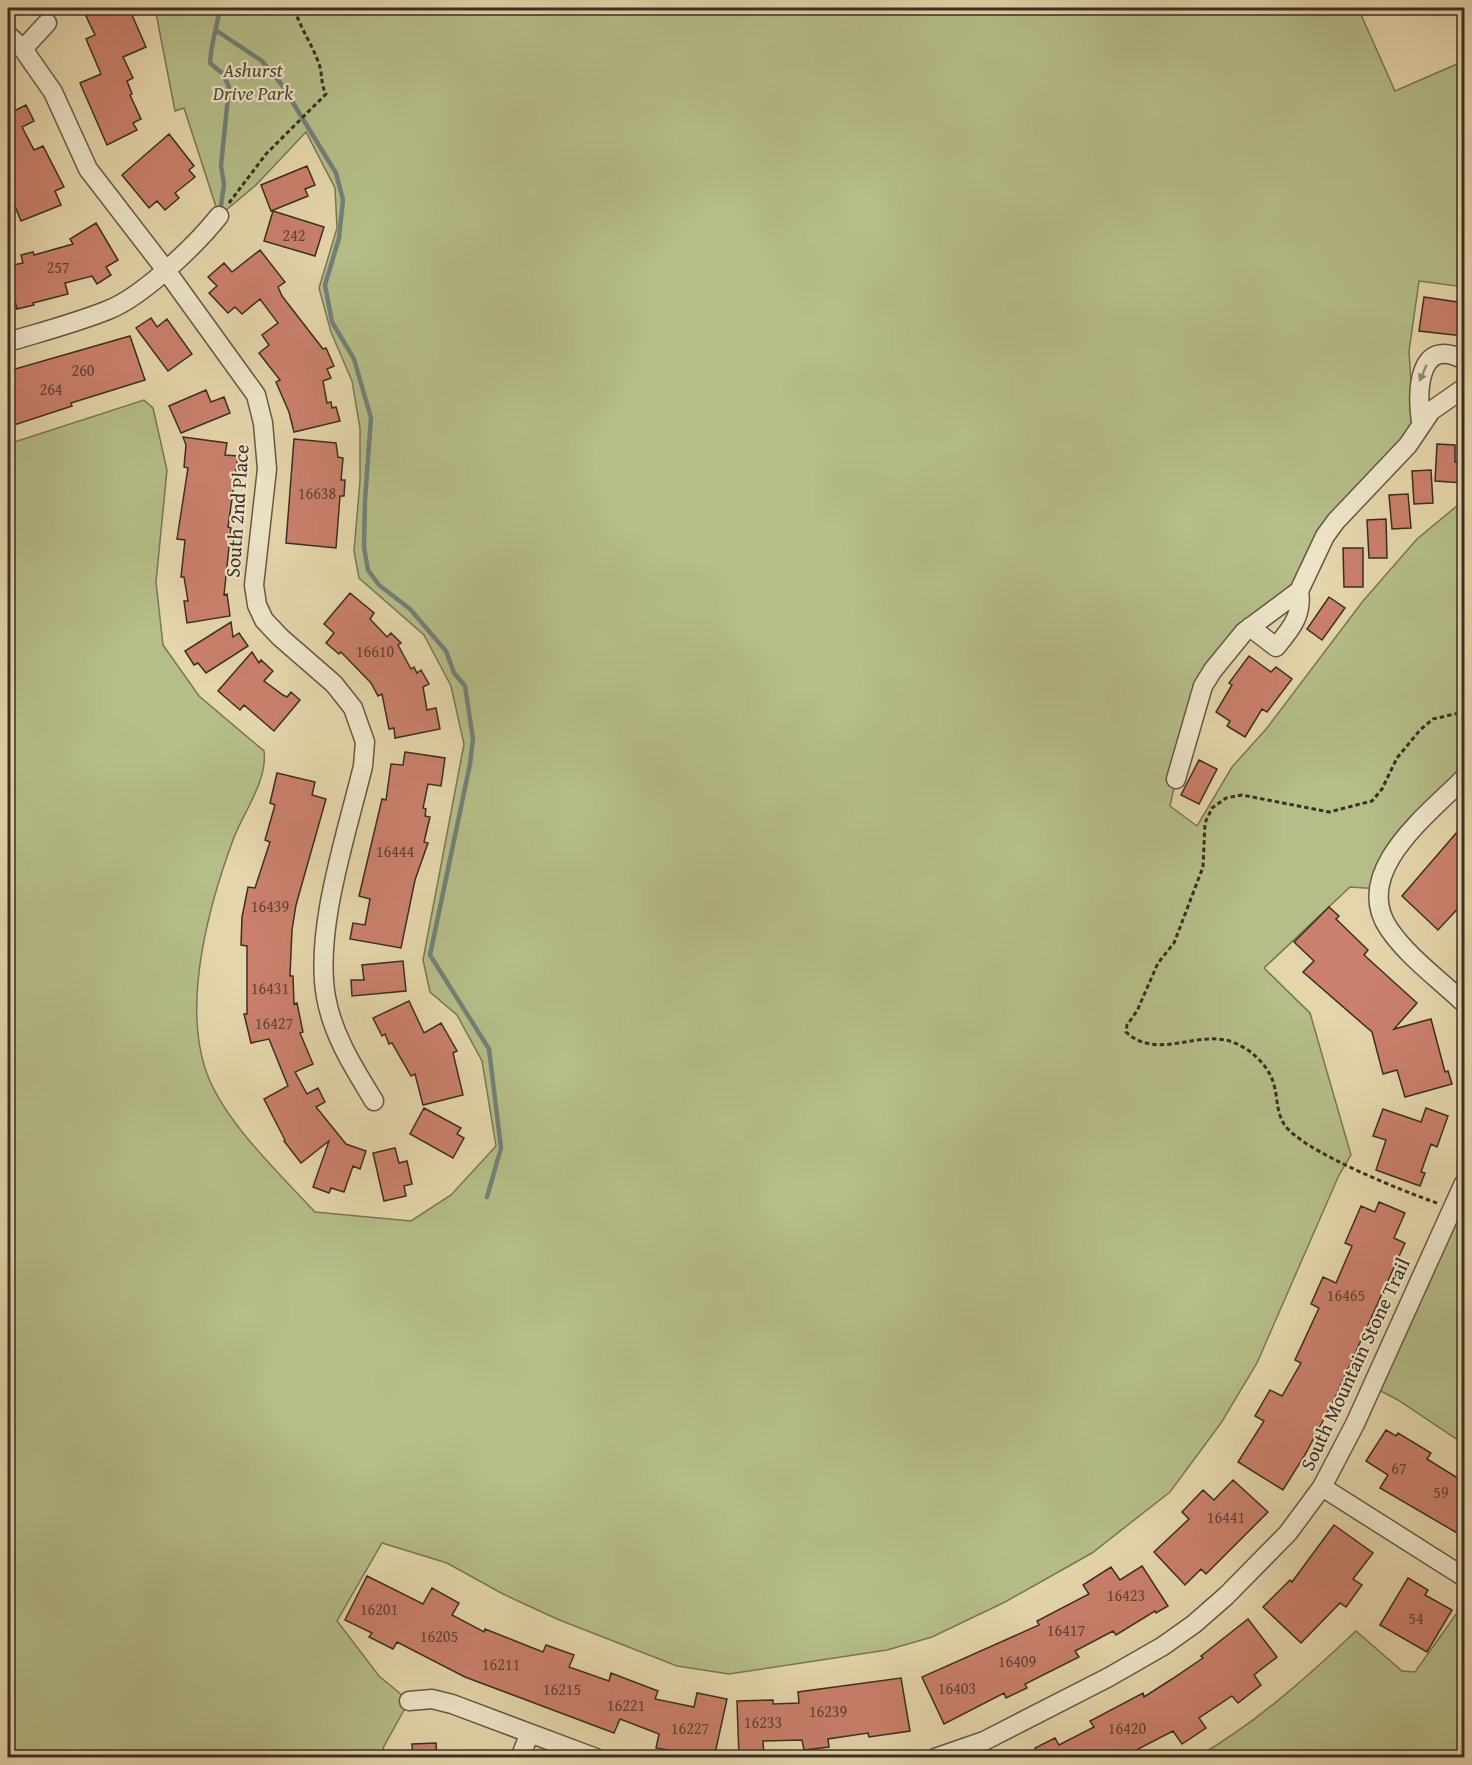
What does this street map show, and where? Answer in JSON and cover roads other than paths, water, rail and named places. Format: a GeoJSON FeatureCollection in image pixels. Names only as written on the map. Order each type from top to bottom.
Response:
{"type":"FeatureCollection","features":[{"type":"Feature","properties":{"kind":"street"},"geometry":{"type":"LineString","coordinates":[[23,49],[47,23]]}},
{"type":"Feature","properties":{"kind":"street","name":"South 2nd Place"},"geometry":{"type":"LineString","coordinates":[[8,35],[23,49],[53,92],[88,169],[165,269],[256,395],[264,423],[267,469],[254,585],[257,605],[264,620],[334,684],[353,708],[360,722],[365,742],[363,766],[326,921],[323,972],[326,997],[339,1040],[374,1101]]}},
{"type":"Feature","properties":{"kind":"street"},"geometry":{"type":"LineString","coordinates":[[8,342],[109,310],[133,297],[203,236],[219,216]]}},
{"type":"Feature","properties":{"kind":"street"},"geometry":{"type":"LineString","coordinates":[[1421,422],[1418,394],[1420,373],[1429,362],[1440,356],[1457,356],[1464,360]]}},
{"type":"Feature","properties":{"kind":"street"},"geometry":{"type":"LineString","coordinates":[[1176,779],[1203,686],[1244,632],[1299,591],[1325,536],[1336,521],[1407,445],[1421,422],[1431,411],[1464,388]]}},
{"type":"Feature","properties":{"kind":"street"},"geometry":{"type":"LineString","coordinates":[[1250,627],[1276,647],[1295,625],[1301,604],[1299,591]]}},
{"type":"Feature","properties":{"kind":"street"},"geometry":{"type":"LineString","coordinates":[[1464,778],[1400,842],[1384,866],[1380,889],[1380,909],[1388,928],[1402,945],[1464,1003]]}},
{"type":"Feature","properties":{"kind":"street","name":"South Mountain Stone Trail"},"geometry":{"type":"LineString","coordinates":[[935,1758],[984,1741],[1100,1682],[1163,1646],[1194,1624],[1274,1548],[1322,1486],[1355,1424],[1397,1327],[1458,1201],[1464,1183]]}},
{"type":"Feature","properties":{"kind":"street"},"geometry":{"type":"LineString","coordinates":[[1322,1486],[1464,1577]]}},
{"type":"Feature","properties":{"kind":"street"},"geometry":{"type":"LineString","coordinates":[[409,1701],[432,1699],[452,1704],[597,1758]]}},
{"type":"Feature","properties":{"kind":"street"},"geometry":{"type":"LineString","coordinates":[[520,1758],[529,1734]]}},
{"type":"Feature","properties":{"kind":"waterway"},"geometry":{"type":"LineString","coordinates":[[220,8],[210,63],[223,74],[229,87],[221,166],[224,184],[220,213]]}},
{"type":"Feature","properties":{"kind":"waterway"},"geometry":{"type":"LineString","coordinates":[[217,31],[262,61],[282,85],[336,173],[343,200],[339,238],[325,285],[332,322],[354,359],[371,418],[364,547],[368,570],[379,585],[410,609],[446,651],[454,673],[465,686],[473,739],[470,764],[430,955],[489,1049],[501,1148],[487,1197]]}},
{"type":"Feature","properties":{"kind":"park label","name":"Ashurst Drive Park"},"geometry":{"type":"Point","coordinates":[253,82]}}]}
